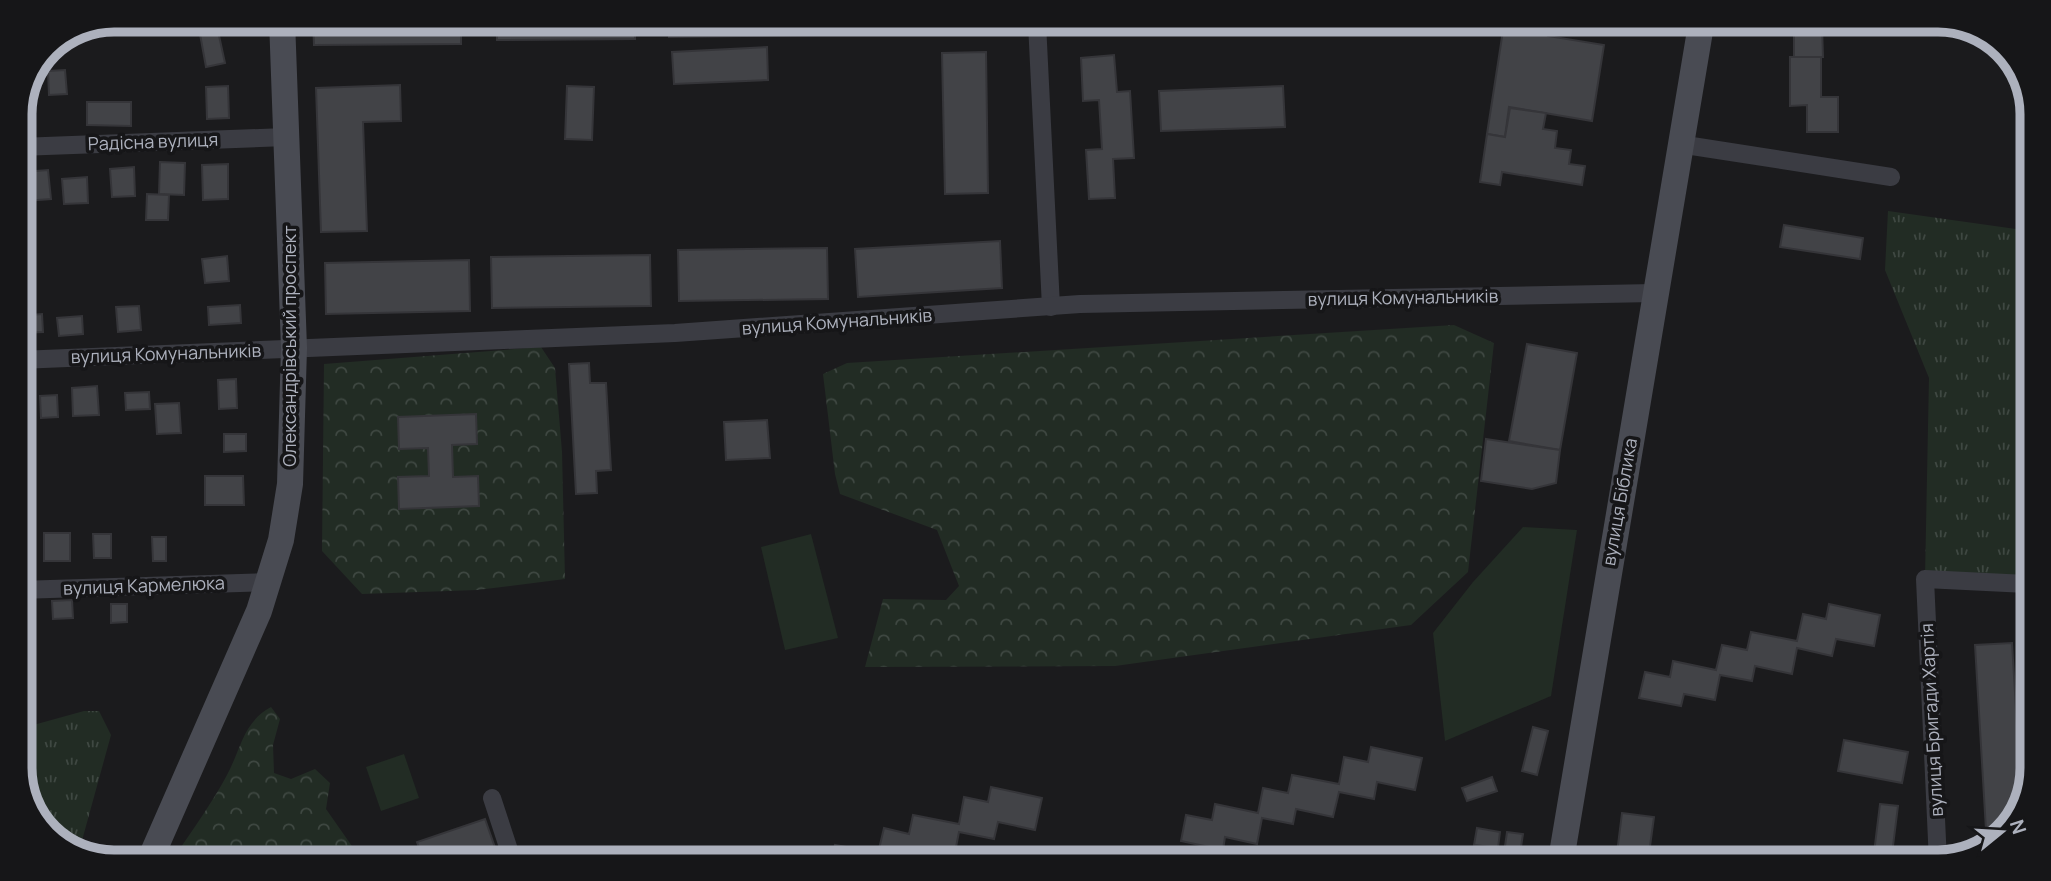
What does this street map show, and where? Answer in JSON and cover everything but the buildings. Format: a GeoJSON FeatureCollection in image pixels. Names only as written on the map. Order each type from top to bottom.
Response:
{"type":"FeatureCollection","features":[{"type":"Feature","properties":{"kind":"main road","name":"Олександрівський проспект"},"geometry":{"type":"LineString","coordinates":[[154,850],[223,698],[269,582],[281,540],[290,484],[294,348],[282,32]]}},
{"type":"Feature","properties":{"kind":"main road"},"geometry":{"type":"LineString","coordinates":[[1679,144],[1699,32]]}},
{"type":"Feature","properties":{"kind":"main road","name":"вулиця Біблика"},"geometry":{"type":"LineString","coordinates":[[1563,850],[1679,144]]}},
{"type":"Feature","properties":{"kind":"street"},"geometry":{"type":"LineString","coordinates":[[1037,32],[1051,307]]}},
{"type":"Feature","properties":{"kind":"street","name":"Радісна вулиця"},"geometry":{"type":"LineString","coordinates":[[32,147],[286,137]]}},
{"type":"Feature","properties":{"kind":"street"},"geometry":{"type":"LineString","coordinates":[[1679,144],[1891,177]]}},
{"type":"Feature","properties":{"kind":"street","name":"вулиця Комунальників"},"geometry":{"type":"LineString","coordinates":[[32,359],[653,334],[1080,304],[1654,293]]}},
{"type":"Feature","properties":{"kind":"street","name":"вулиця Бригади Хартія"},"geometry":{"type":"LineString","coordinates":[[1937,850],[1925,579],[2020,584]]}},
{"type":"Feature","properties":{"kind":"street","name":"вулиця Кармелюка"},"geometry":{"type":"LineString","coordinates":[[32,590],[269,582]]}},
{"type":"Feature","properties":{"kind":"street"},"geometry":{"type":"LineString","coordinates":[[492,798],[509,850]]}},
{"type":"Feature","properties":{"kind":"green space"},"geometry":{"type":"Polygon","coordinates":[[[1888,211],[2019,229],[2020,577],[1925,579],[1929,378],[1885,270],[1888,211]]]}},
{"type":"Feature","properties":{"kind":"green space"},"geometry":{"type":"Polygon","coordinates":[[[1454,325],[1494,343],[1468,572],[1411,625],[1115,666],[865,667],[883,599],[946,600],[959,586],[937,530],[840,494],[835,474],[823,374],[847,363],[1454,325]]]}},
{"type":"Feature","properties":{"kind":"green space"},"geometry":{"type":"Polygon","coordinates":[[[541,347],[555,368],[562,452],[565,579],[477,590],[362,594],[322,551],[324,364],[541,347]]]}},
{"type":"Feature","properties":{"kind":"green space"},"geometry":{"type":"Polygon","coordinates":[[[1523,527],[1577,530],[1551,696],[1445,741],[1433,633],[1473,582],[1523,527]]]}},
{"type":"Feature","properties":{"kind":"green space"},"geometry":{"type":"Polygon","coordinates":[[[811,534],[838,638],[785,650],[761,547],[811,534]]]}},
{"type":"Feature","properties":{"kind":"green space"},"geometry":{"type":"Polygon","coordinates":[[[271,707],[280,719],[273,745],[274,773],[291,779],[315,769],[330,783],[326,809],[354,850],[179,850],[227,775],[248,728],[271,707]]]}},
{"type":"Feature","properties":{"kind":"green space"},"geometry":{"type":"Polygon","coordinates":[[[84,711],[99,711],[111,735],[81,843],[55,826],[40,804],[33,784],[32,725],[84,711]]]}},
{"type":"Feature","properties":{"kind":"green space"},"geometry":{"type":"Polygon","coordinates":[[[404,754],[419,798],[381,811],[366,767],[404,754]]]}}]}
